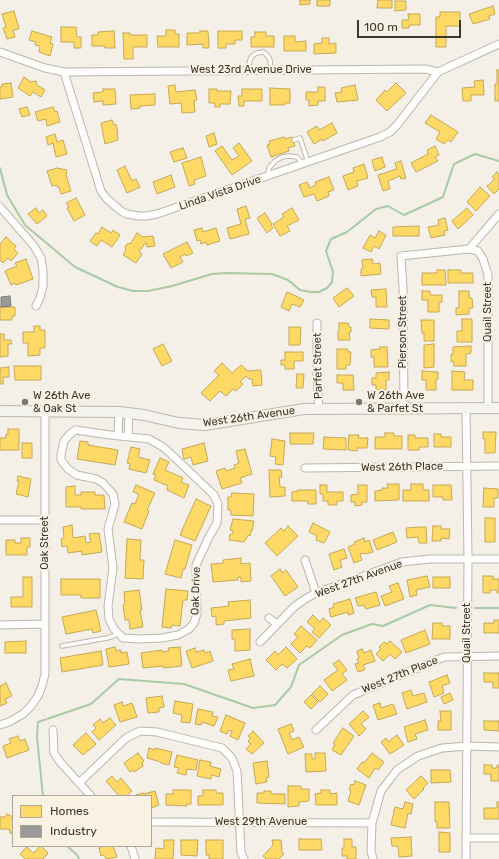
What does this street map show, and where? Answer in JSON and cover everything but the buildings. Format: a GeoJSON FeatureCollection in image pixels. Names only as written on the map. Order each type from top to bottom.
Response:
{"type":"FeatureCollection","features":[{"type":"Feature","properties":{"kind":"street","name":"Linda Vista Drive"},"geometry":{"type":"LineString","coordinates":[[64,72],[101,191],[107,199],[127,214],[139,216],[157,214],[380,138],[390,132],[438,72],[499,44]]}},
{"type":"Feature","properties":{"kind":"street"},"geometry":{"type":"LineString","coordinates":[[0,52],[45,68],[64,72]]}},
{"type":"Feature","properties":{"kind":"street","name":"West 23rd Avenue Drive"},"geometry":{"type":"LineString","coordinates":[[64,72],[425,69],[438,72]]}},
{"type":"Feature","properties":{"kind":"street"},"geometry":{"type":"LineString","coordinates":[[0,207],[34,246],[41,258],[43,265],[43,286],[36,306]]}},
{"type":"Feature","properties":{"kind":"street"},"geometry":{"type":"LineString","coordinates":[[469,249],[499,214]]}},
{"type":"Feature","properties":{"kind":"street","name":"Pierson Street"},"geometry":{"type":"LineString","coordinates":[[404,408],[403,288],[401,256],[469,249]]}},
{"type":"Feature","properties":{"kind":"street","name":"Quail Street"},"geometry":{"type":"LineString","coordinates":[[469,249],[478,251],[483,259],[488,275],[488,408]]}},
{"type":"Feature","properties":{"kind":"street","name":"Parfet Street"},"geometry":{"type":"LineString","coordinates":[[317,323],[319,409]]}},
{"type":"Feature","properties":{"kind":"street","name":"Quail Street"},"geometry":{"type":"LineString","coordinates":[[466,408],[468,559],[466,859]]}},
{"type":"Feature","properties":{"kind":"street","name":"West 26th Avenue"},"geometry":{"type":"LineString","coordinates":[[0,411],[124,412],[179,423],[205,425],[290,411],[319,409],[499,408]]}},
{"type":"Feature","properties":{"kind":"street","name":"Oak Street"},"geometry":{"type":"LineString","coordinates":[[0,725],[23,714],[31,706],[38,696],[45,674],[45,411]]}},
{"type":"Feature","properties":{"kind":"street"},"geometry":{"type":"LineString","coordinates":[[118,436],[124,412]]}},
{"type":"Feature","properties":{"kind":"street"},"geometry":{"type":"LineString","coordinates":[[124,412],[128,437]]}},
{"type":"Feature","properties":{"kind":"street","name":"Oak Drive"},"geometry":{"type":"LineString","coordinates":[[76,430],[128,437],[149,439],[163,447],[214,495],[218,504],[217,523],[196,565],[198,614],[189,630],[178,636],[139,639],[123,638],[114,630],[109,619],[108,606],[113,568],[108,529],[115,504],[113,494],[103,483],[96,479],[78,475],[68,470],[61,460],[64,440],[76,430]]}},
{"type":"Feature","properties":{"kind":"street","name":"West 26th Place"},"geometry":{"type":"LineString","coordinates":[[305,468],[499,466]]}},
{"type":"Feature","properties":{"kind":"street"},"geometry":{"type":"LineString","coordinates":[[0,520],[45,520]]}},
{"type":"Feature","properties":{"kind":"street","name":"West 27th Avenue"},"geometry":{"type":"LineString","coordinates":[[260,642],[294,607],[305,599],[316,593],[402,562],[430,559],[499,559]]}},
{"type":"Feature","properties":{"kind":"street"},"geometry":{"type":"LineString","coordinates":[[305,560],[316,593]]}},
{"type":"Feature","properties":{"kind":"street"},"geometry":{"type":"LineString","coordinates":[[269,618],[277,624]]}},
{"type":"Feature","properties":{"kind":"street"},"geometry":{"type":"LineString","coordinates":[[0,625],[44,624]]}},
{"type":"Feature","properties":{"kind":"street","name":"West 27th Place"},"geometry":{"type":"LineString","coordinates":[[316,730],[353,695],[444,658],[499,656]]}},
{"type":"Feature","properties":{"kind":"street"},"geometry":{"type":"LineString","coordinates":[[52,728],[54,753],[60,762],[90,795]]}},
{"type":"Feature","properties":{"kind":"street"},"geometry":{"type":"LineString","coordinates":[[79,783],[126,738],[140,731],[157,732],[222,748],[232,758],[237,771],[241,852],[244,859]]}},
{"type":"Feature","properties":{"kind":"street"},"geometry":{"type":"LineString","coordinates":[[373,859],[371,852],[372,823],[381,791],[397,770],[418,756],[442,748],[467,746],[499,747]]}},
{"type":"Feature","properties":{"kind":"street","name":"West 29th Avenue"},"geometry":{"type":"LineString","coordinates":[[152,822],[372,823]]}},
{"type":"Feature","properties":{"kind":"street"},"geometry":{"type":"LineString","coordinates":[[466,838],[499,838]]}},
{"type":"Feature","properties":{"kind":"street"},"geometry":{"type":"LineString","coordinates":[[132,847],[135,859]]}},
{"type":"Feature","properties":{"kind":"lane"},"geometry":{"type":"LineString","coordinates":[[248,70],[250,60],[257,52],[263,52],[267,55],[270,60],[271,70]]}},
{"type":"Feature","properties":{"kind":"lane"},"geometry":{"type":"LineString","coordinates":[[294,140],[300,138],[306,164]]}},
{"type":"Feature","properties":{"kind":"lane"},"geometry":{"type":"LineString","coordinates":[[267,177],[269,168],[282,157],[297,157],[306,164]]}},
{"type":"Feature","properties":{"kind":"lane"},"geometry":{"type":"LineString","coordinates":[[62,646],[107,638],[114,636],[117,632]]}},
{"type":"Feature","properties":{"kind":"path"},"geometry":{"type":"LineString","coordinates":[[36,706],[52,728]]}},
{"type":"Feature","properties":{"kind":"waterway"},"geometry":{"type":"LineString","coordinates":[[0,168],[7,195],[25,225],[75,267],[118,287],[133,291],[148,291],[172,286],[212,274],[272,274],[288,280],[300,290],[319,292],[327,288],[332,282],[333,272],[326,251],[331,239],[347,232],[376,209],[388,206],[404,215],[443,197],[454,164],[475,154],[499,161]]}},
{"type":"Feature","properties":{"kind":"waterway"},"geometry":{"type":"LineString","coordinates":[[43,795],[37,737],[38,722],[91,704],[119,679],[184,684],[253,708],[275,705],[291,687],[299,665],[342,635],[372,624],[383,626],[430,605],[456,608]]}},
{"type":"Feature","properties":{"kind":"waterway"},"geometry":{"type":"LineString","coordinates":[[475,608],[499,608]]}},
{"type":"Feature","properties":{"kind":"waterway"},"geometry":{"type":"LineString","coordinates":[[68,847],[77,855],[79,859]]}},
{"type":"Feature","properties":{"kind":"place","name":"W 26th Ave & Oak St"},"geometry":{"type":"Point","coordinates":[25,402]}},
{"type":"Feature","properties":{"kind":"place","name":"W 26th Ave & Parfet St"},"geometry":{"type":"Point","coordinates":[359,402]}}]}
